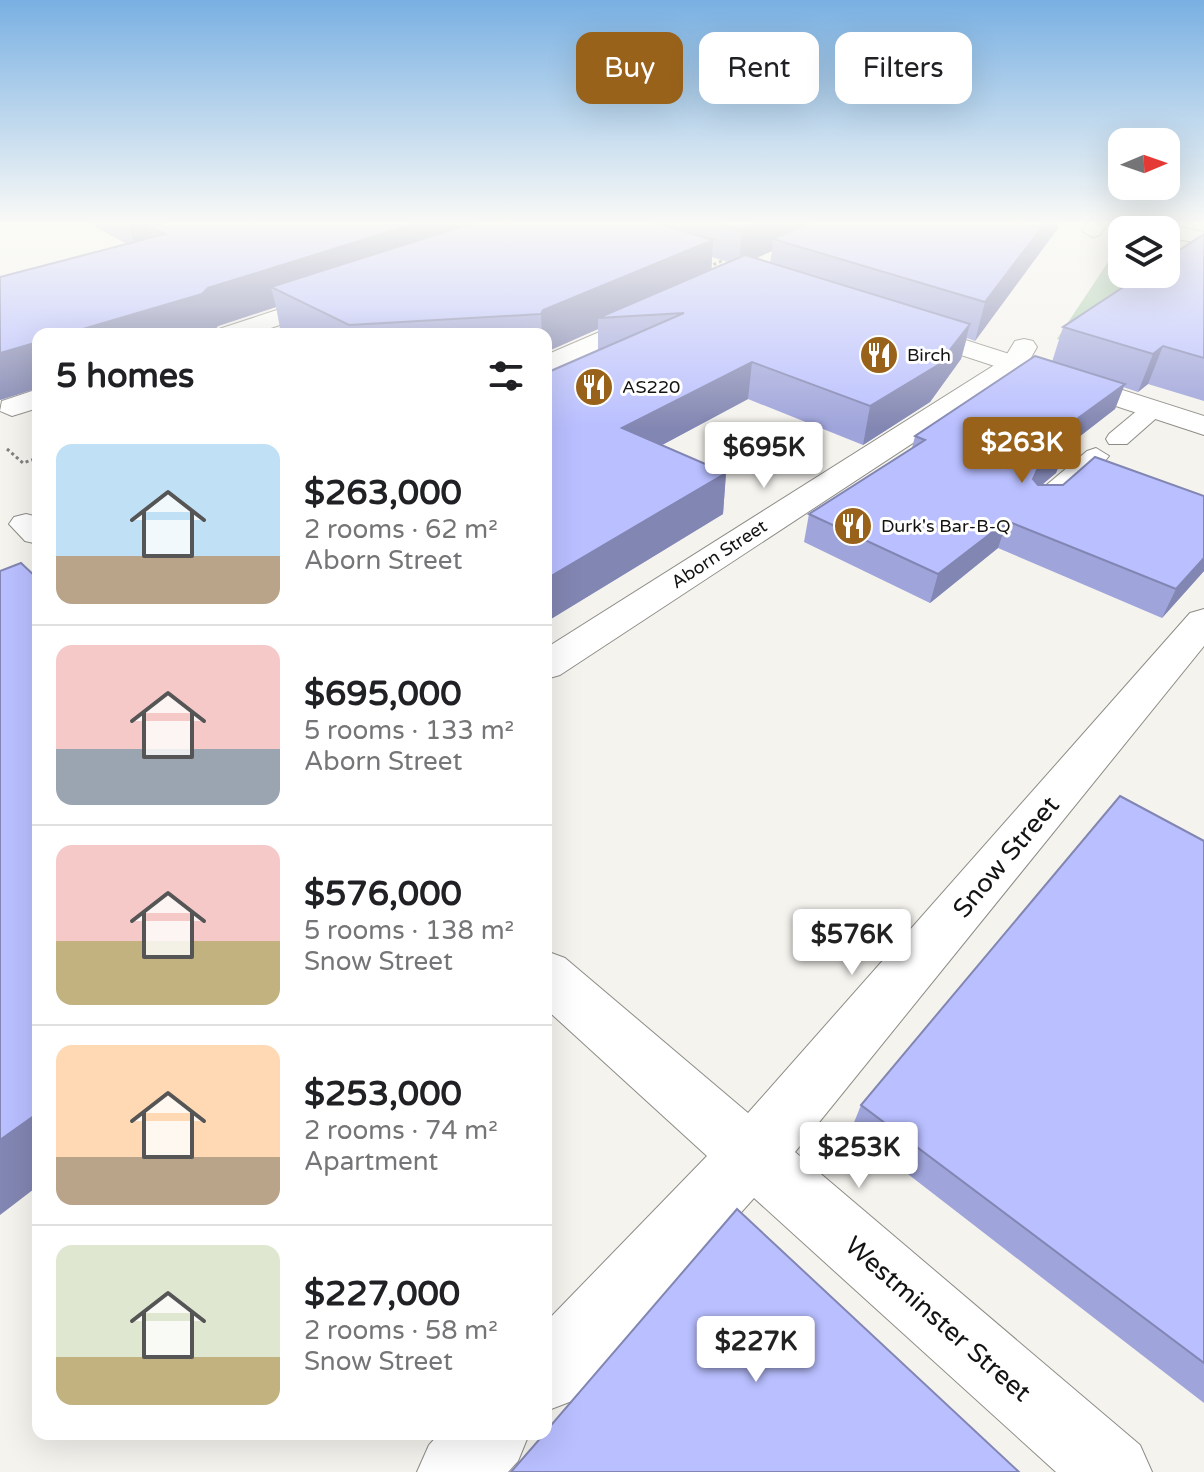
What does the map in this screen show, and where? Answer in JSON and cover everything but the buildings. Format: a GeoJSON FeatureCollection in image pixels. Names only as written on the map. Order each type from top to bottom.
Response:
{"type":"FeatureCollection","features":[{"type":"Feature","properties":{"kind":"street"},"geometry":{"type":"LineString","coordinates":[[246,328],[359,291]]}},
{"type":"Feature","properties":{"kind":"street"},"geometry":{"type":"LineString","coordinates":[[552,362],[674,308]]}},
{"type":"Feature","properties":{"kind":"street"},"geometry":{"type":"LineString","coordinates":[[887,323],[1019,356],[1204,426]]}},
{"type":"Feature","properties":{"kind":"street","name":"Aborn Street"},"geometry":{"type":"LineString","coordinates":[[552,662],[1019,356]]}},
{"type":"Feature","properties":{"kind":"street","name":"Snow Street"},"geometry":{"type":"LineString","coordinates":[[552,1369],[751,1154],[1204,621]]}},
{"type":"Feature","properties":{"kind":"street","name":"Westminster Street"},"geometry":{"type":"LineString","coordinates":[[552,980],[1113,1472]]}},
{"type":"Feature","properties":{"kind":"street"},"geometry":{"type":"LineString","coordinates":[[456,1472],[485,1440]]}},
{"type":"Feature","properties":{"kind":"lane"},"geometry":{"type":"LineString","coordinates":[[1118,439],[1153,409]]}},
{"type":"Feature","properties":{"kind":"lane"},"geometry":{"type":"LineString","coordinates":[[1041,504],[1096,456]]}},
{"type":"Feature","properties":{"kind":"path"},"geometry":{"type":"LineString","coordinates":[[0,443],[23,463],[32,460]]}},
{"type":"Feature","properties":{"kind":"green space"},"geometry":{"type":"Polygon","coordinates":[[[1089,291],[1157,291],[1080,344],[1057,339],[1089,291]]]}},
{"type":"Feature","properties":{"kind":"place","name":"Birch"},"geometry":{"type":"Point","coordinates":[879,355]}},
{"type":"Feature","properties":{"kind":"place","name":"AS220"},"geometry":{"type":"Point","coordinates":[594,387]}},
{"type":"Feature","properties":{"kind":"place","name":"Durk's Bar-B-Q"},"geometry":{"type":"Point","coordinates":[853,526]}}]}
